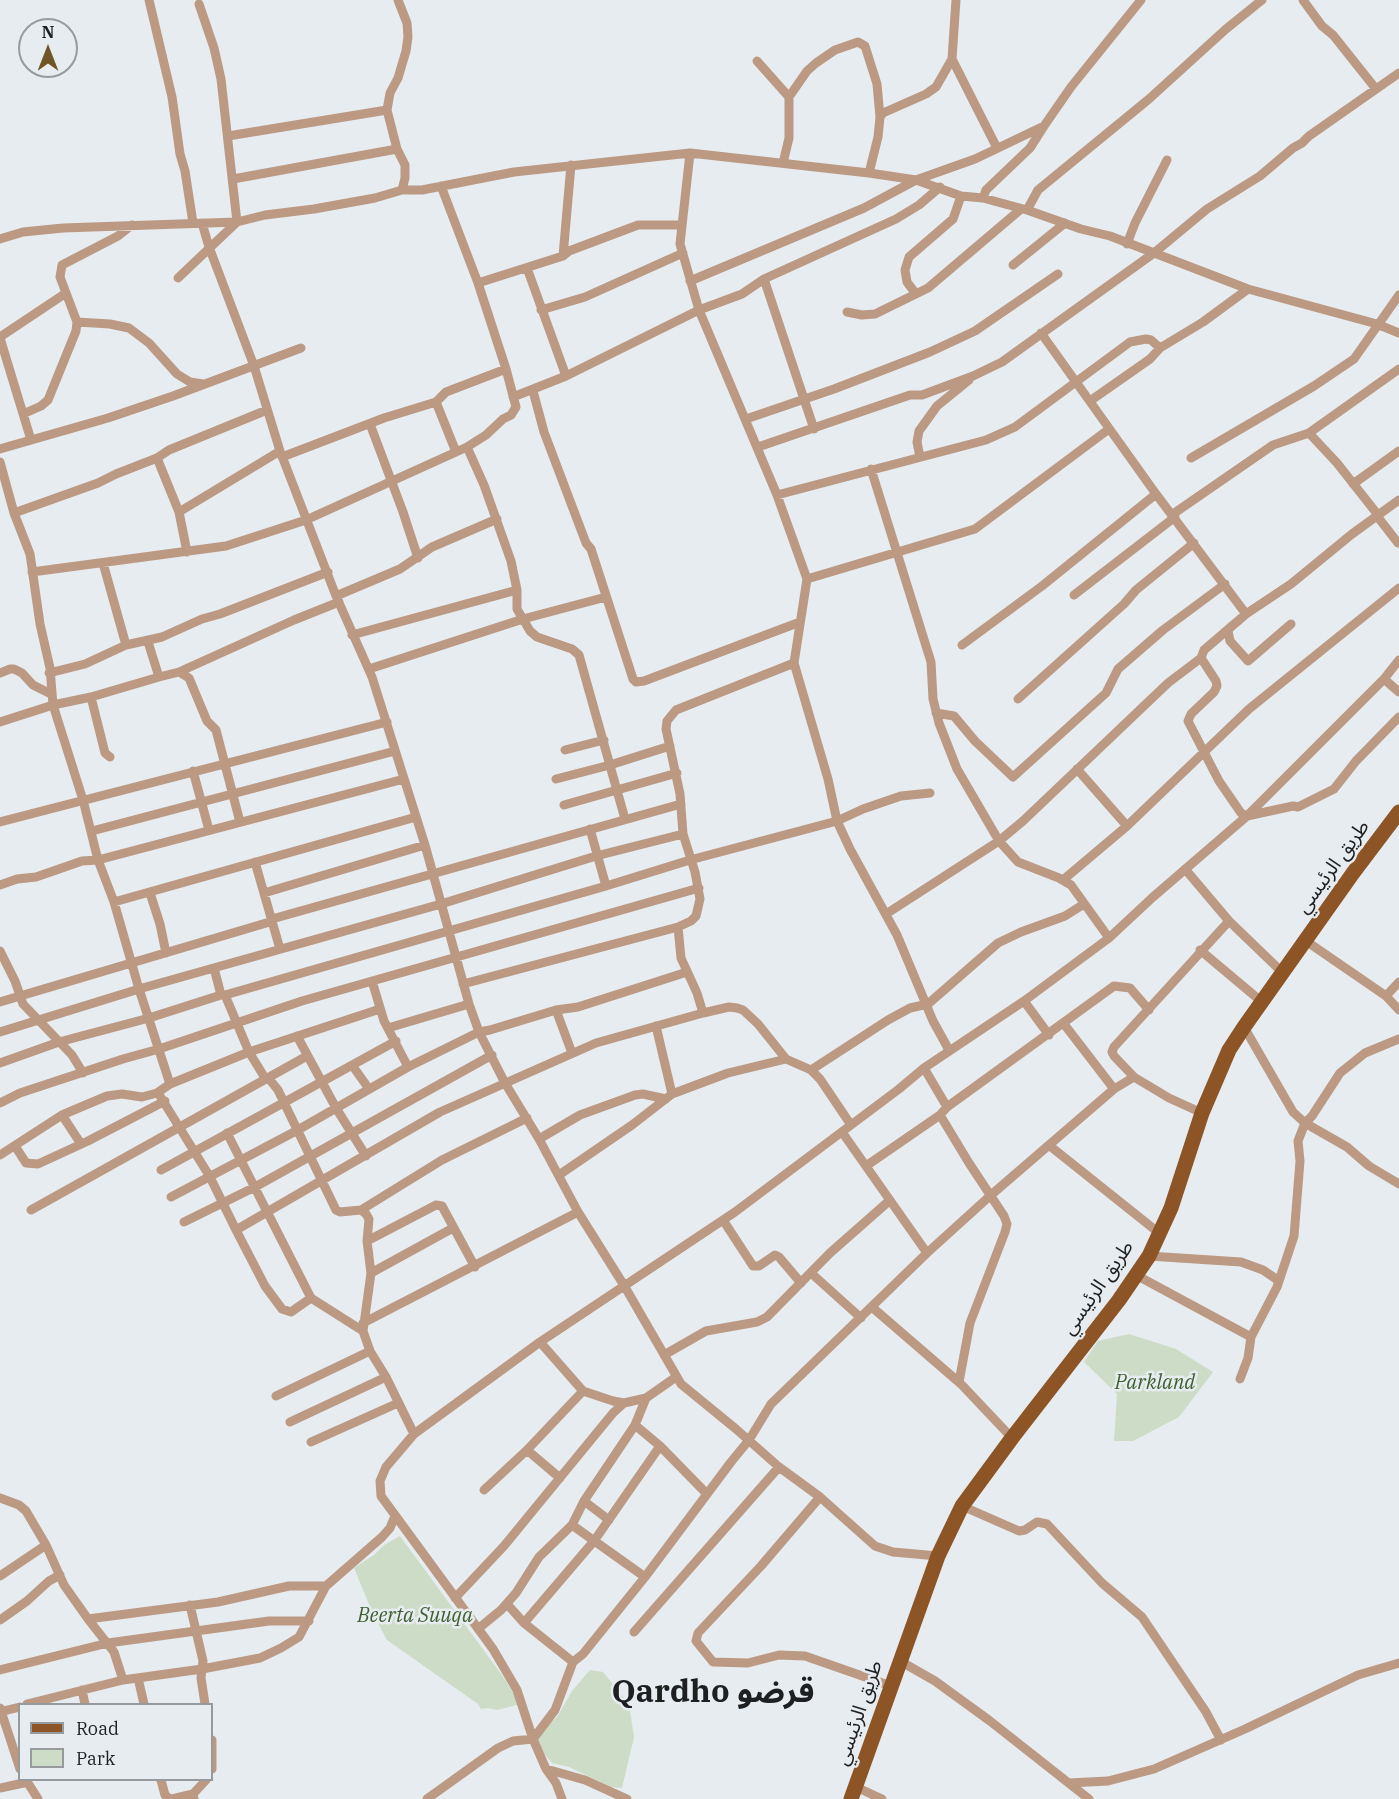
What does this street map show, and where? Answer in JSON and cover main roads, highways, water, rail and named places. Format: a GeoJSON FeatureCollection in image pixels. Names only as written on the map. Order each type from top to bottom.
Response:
{"type":"FeatureCollection","features":[{"type":"Feature","properties":{"kind":"main road","name":"طريق الرئيسي"},"geometry":{"type":"LineString","coordinates":[[853,1793],[938,1556],[962,1506],[1119,1300],[1149,1256],[1171,1208],[1202,1113],[1229,1050],[1353,873],[1399,812]]}},
{"type":"Feature","properties":{"kind":"district","name":"Qardho قرضو"},"geometry":{"type":"Point","coordinates":[713,1693]}},
{"type":"Feature","properties":{"kind":"park label","name":"Parkland"},"geometry":{"type":"Point","coordinates":[1155,1383]}},
{"type":"Feature","properties":{"kind":"park label","name":"Beerta Suuqa"},"geometry":{"type":"Point","coordinates":[415,1616]}}]}
